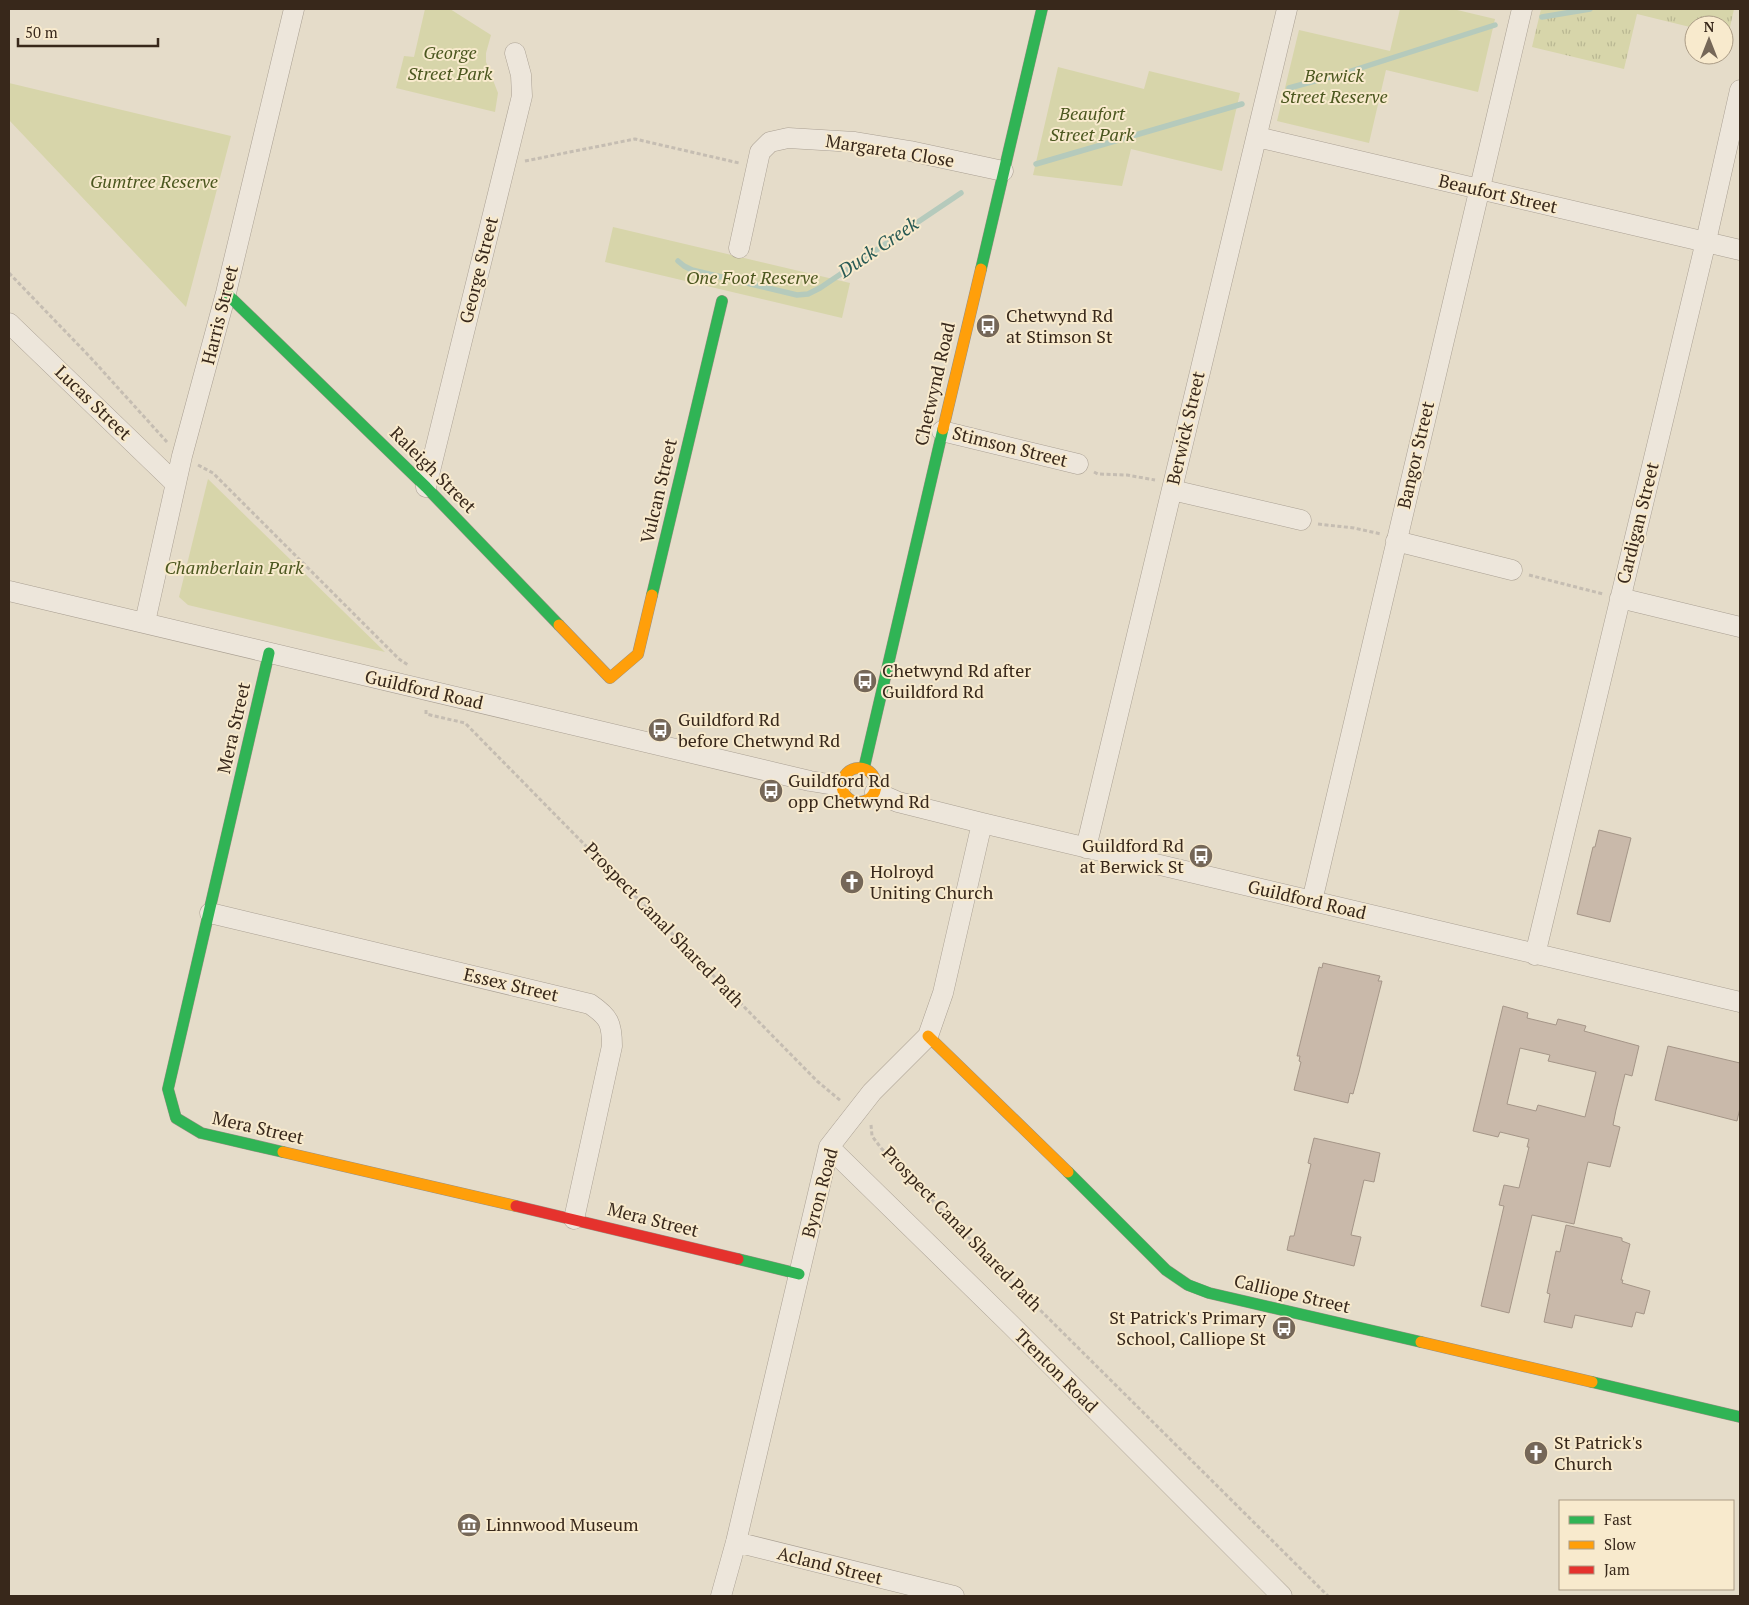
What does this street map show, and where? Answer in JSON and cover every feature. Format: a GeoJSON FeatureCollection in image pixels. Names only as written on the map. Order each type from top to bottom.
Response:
{"type":"FeatureCollection","features":[{"type":"Feature","properties":{"kind":"street","name":"Harris Street"},"geometry":{"type":"LineString","coordinates":[[145,622],[182,456],[226,292],[294,9]]}},
{"type":"Feature","properties":{"kind":"street","name":"Chetwynd Road"},"geometry":{"type":"LineString","coordinates":[[864,768],[1002,171],[1042,9]]}},
{"type":"Feature","properties":{"kind":"street","name":"Berwick Street"},"geometry":{"type":"LineString","coordinates":[[1086,848],[1164,485],[1257,137],[1287,9]]}},
{"type":"Feature","properties":{"kind":"street","name":"Bangor Street"},"geometry":{"type":"LineString","coordinates":[[1312,902],[1522,9]]}},
{"type":"Feature","properties":{"kind":"street","name":"George Street"},"geometry":{"type":"LineString","coordinates":[[426,487],[522,96],[521,76],[515,53]]}},
{"type":"Feature","properties":{"kind":"street","name":"Cardigan Street"},"geometry":{"type":"LineString","coordinates":[[1535,954],[1706,241],[1740,90]]}},
{"type":"Feature","properties":{"kind":"street","name":"Beaufort Street"},"geometry":{"type":"LineString","coordinates":[[1257,137],[1740,250]]}},
{"type":"Feature","properties":{"kind":"street","name":"Margareta Close"},"geometry":{"type":"LineString","coordinates":[[739,248],[760,152],[770,142],[788,138],[855,142],[910,151],[1002,171]]}},
{"type":"Feature","properties":{"kind":"street","name":"Raleigh Street"},"geometry":{"type":"LineString","coordinates":[[226,292],[426,487],[610,678]]}},
{"type":"Feature","properties":{"kind":"street","name":"Vulcan Street"},"geometry":{"type":"LineString","coordinates":[[610,678],[638,654],[722,301]]}},
{"type":"Feature","properties":{"kind":"street","name":"Lucas Street"},"geometry":{"type":"LineString","coordinates":[[9,323],[176,484]]}},
{"type":"Feature","properties":{"kind":"street","name":"Stimson Street"},"geometry":{"type":"LineString","coordinates":[[942,431],[1078,464]]}},
{"type":"Feature","properties":{"kind":"street"},"geometry":{"type":"LineString","coordinates":[[1164,485],[1301,520]]}},
{"type":"Feature","properties":{"kind":"street"},"geometry":{"type":"LineString","coordinates":[[1396,541],[1512,570]]}},
{"type":"Feature","properties":{"kind":"street","name":"Guildford Road"},"geometry":{"type":"LineString","coordinates":[[9,591],[145,622],[430,692],[810,781],[841,786]]}},
{"type":"Feature","properties":{"kind":"street"},"geometry":{"type":"LineString","coordinates":[[1620,598],[1740,626]]}},
{"type":"Feature","properties":{"kind":"street","name":"Mera Street"},"geometry":{"type":"LineString","coordinates":[[269,653],[168,1089],[176,1118],[201,1133],[574,1219],[799,1274]]}},
{"type":"Feature","properties":{"kind":"street"},"geometry":{"type":"LineString","coordinates":[[859,767],[874,775],[876,786],[874,792],[866,800],[855,802],[845,796],[841,786],[844,775],[848,771],[859,767]]}},
{"type":"Feature","properties":{"kind":"street","name":"Guildford Road"},"geometry":{"type":"LineString","coordinates":[[874,792],[898,802],[982,823],[1740,1002]]}},
{"type":"Feature","properties":{"kind":"street","name":"Byron Road"},"geometry":{"type":"LineString","coordinates":[[721,1596],[736,1542],[829,1147],[867,1099],[928,1036],[943,993],[982,823]]}},
{"type":"Feature","properties":{"kind":"street","name":"Essex Street"},"geometry":{"type":"LineString","coordinates":[[210,913],[590,1004],[604,1014],[612,1029],[612,1046],[574,1219]]}},
{"type":"Feature","properties":{"kind":"street","name":"Calliope Street"},"geometry":{"type":"LineString","coordinates":[[928,1036],[1166,1270],[1188,1285],[1209,1293],[1740,1417]]}},
{"type":"Feature","properties":{"kind":"street","name":"Trenton Road"},"geometry":{"type":"LineString","coordinates":[[829,1147],[1010,1324],[1282,1596]]}},
{"type":"Feature","properties":{"kind":"street","name":"Acland Street"},"geometry":{"type":"LineString","coordinates":[[736,1542],[954,1596]]}},
{"type":"Feature","properties":{"kind":"path"},"geometry":{"type":"LineString","coordinates":[[505,165],[635,140],[757,167]]}},
{"type":"Feature","properties":{"kind":"path"},"geometry":{"type":"LineString","coordinates":[[9,273],[90,357],[163,439],[182,456],[213,473],[399,659],[412,667]]}},
{"type":"Feature","properties":{"kind":"path"},"geometry":{"type":"LineString","coordinates":[[1078,464],[1098,474],[1127,475],[1164,485]]}},
{"type":"Feature","properties":{"kind":"path"},"geometry":{"type":"LineString","coordinates":[[1301,520],[1308,524],[1354,528],[1380,534],[1396,541]]}},
{"type":"Feature","properties":{"kind":"path"},"geometry":{"type":"LineString","coordinates":[[1512,570],[1620,598]]}},
{"type":"Feature","properties":{"kind":"path","name":"Prospect Canal Shared Path"},"geometry":{"type":"LineString","coordinates":[[430,692],[426,714],[465,723],[817,1081],[840,1101],[867,1099],[872,1136],[881,1148],[1030,1300],[1328,1596]]}},
{"type":"Feature","properties":{"kind":"green space","name":"George Street Park"},"geometry":{"type":"Polygon","coordinates":[[[425,9],[450,9],[491,35],[486,53],[486,62],[498,93],[495,112],[396,88],[404,56],[414,57],[425,9]]]}},
{"type":"Feature","properties":{"kind":"green space","name":"Berwick Street Reserve"},"geometry":{"type":"Polygon","coordinates":[[[1400,9],[1453,9],[1495,19],[1478,92],[1386,70],[1369,143],[1277,121],[1299,30],[1390,51],[1400,9]]]}},
{"type":"Feature","properties":{"kind":"green space"},"geometry":{"type":"Polygon","coordinates":[[[1541,9],[1734,9],[1733,15],[1684,15],[1684,26],[1637,14],[1624,69],[1532,47],[1541,9]]]}},
{"type":"Feature","properties":{"kind":"green space","name":"Beaufort Street Park"},"geometry":{"type":"Polygon","coordinates":[[[1058,67],[1144,89],[1149,71],[1240,93],[1222,171],[1131,149],[1122,186],[1033,175],[1058,67]]]}},
{"type":"Feature","properties":{"kind":"green space","name":"Gumtree Reserve"},"geometry":{"type":"Polygon","coordinates":[[[9,83],[231,136],[186,307],[9,120],[9,83]]]}},
{"type":"Feature","properties":{"kind":"green space","name":"One Foot Reserve"},"geometry":{"type":"Polygon","coordinates":[[[613,227],[850,283],[842,318],[605,262],[613,227]]]}},
{"type":"Feature","properties":{"kind":"green space","name":"Chamberlain Park"},"geometry":{"type":"Polygon","coordinates":[[[208,479],[385,652],[188,605],[179,597],[208,479]]]}},
{"type":"Feature","properties":{"kind":"building"},"geometry":{"type":"Polygon","coordinates":[[[1599,830],[1631,838],[1610,922],[1577,914],[1599,830]]]}},
{"type":"Feature","properties":{"kind":"building"},"geometry":{"type":"Polygon","coordinates":[[[1323,963],[1380,976],[1378,981],[1382,981],[1353,1094],[1350,1093],[1348,1103],[1294,1090],[1301,1062],[1299,1061],[1300,1056],[1297,1056],[1319,967],[1322,968],[1323,963]]]}},
{"type":"Feature","properties":{"kind":"building"},"geometry":{"type":"Polygon","coordinates":[[[1503,1006],[1528,1013],[1527,1018],[1556,1025],[1558,1019],[1586,1026],[1584,1031],[1639,1046],[1632,1076],[1625,1074],[1616,1110],[1613,1125],[1620,1127],[1610,1167],[1588,1162],[1574,1224],[1532,1215],[1509,1313],[1481,1306],[1504,1206],[1499,1205],[1504,1185],[1519,1188],[1529,1147],[1527,1147],[1529,1139],[1500,1132],[1498,1137],[1473,1131],[1503,1006]],[[1520,1048],[1507,1104],[1536,1111],[1538,1105],[1585,1117],[1596,1072],[1548,1061],[1550,1055],[1520,1048]]]}},
{"type":"Feature","properties":{"kind":"building"},"geometry":{"type":"Polygon","coordinates":[[[1668,1046],[1740,1063],[1740,1108],[1737,1121],[1655,1100],[1668,1046]]]}},
{"type":"Feature","properties":{"kind":"building"},"geometry":{"type":"Polygon","coordinates":[[[1314,1138],[1380,1153],[1374,1182],[1364,1180],[1351,1235],[1361,1237],[1354,1266],[1287,1250],[1290,1236],[1294,1236],[1311,1164],[1308,1163],[1314,1138]]]}},
{"type":"Feature","properties":{"kind":"building"},"geometry":{"type":"Polygon","coordinates":[[[1566,1225],[1622,1238],[1622,1241],[1630,1244],[1621,1280],[1623,1280],[1622,1283],[1650,1291],[1644,1314],[1636,1312],[1632,1327],[1575,1315],[1572,1328],[1544,1322],[1550,1294],[1547,1293],[1556,1251],[1560,1252],[1566,1225]]]}},
{"type":"Feature","properties":{"kind":"waterway","name":"Duck Creek"},"geometry":{"type":"LineString","coordinates":[[1542,17],[1590,9]]}},
{"type":"Feature","properties":{"kind":"waterway","name":"Duck Creek"},"geometry":{"type":"LineString","coordinates":[[1289,88],[1348,72],[1495,25]]}},
{"type":"Feature","properties":{"kind":"waterway","name":"Duck Creek"},"geometry":{"type":"LineString","coordinates":[[1036,164],[1242,104]]}},
{"type":"Feature","properties":{"kind":"waterway","name":"Duck Creek"},"geometry":{"type":"LineString","coordinates":[[678,261],[692,270],[797,295],[808,294],[820,288],[961,193]]}},
{"type":"Feature","properties":{"kind":"traffic: fast"},"geometry":{"type":"LineString","coordinates":[[981,269],[1042,9]]}},
{"type":"Feature","properties":{"kind":"traffic: fast"},"geometry":{"type":"LineString","coordinates":[[226,293],[426,487],[559,625]]}},
{"type":"Feature","properties":{"kind":"traffic: fast"},"geometry":{"type":"LineString","coordinates":[[652,595],[722,301]]}},
{"type":"Feature","properties":{"kind":"traffic: fast"},"geometry":{"type":"LineString","coordinates":[[864,768],[943,429]]}},
{"type":"Feature","properties":{"kind":"traffic: fast"},"geometry":{"type":"LineString","coordinates":[[269,653],[168,1089],[176,1118],[201,1133],[283,1152]]}},
{"type":"Feature","properties":{"kind":"traffic: fast"},"geometry":{"type":"LineString","coordinates":[[1068,1172],[1166,1270],[1188,1285],[1209,1293],[1421,1342]]}},
{"type":"Feature","properties":{"kind":"traffic: fast"},"geometry":{"type":"LineString","coordinates":[[738,1259],[799,1274]]}},
{"type":"Feature","properties":{"kind":"traffic: fast"},"geometry":{"type":"LineString","coordinates":[[1592,1382],[1740,1417]]}},
{"type":"Feature","properties":{"kind":"traffic: slow"},"geometry":{"type":"LineString","coordinates":[[943,429],[981,269]]}},
{"type":"Feature","properties":{"kind":"traffic: slow"},"geometry":{"type":"LineString","coordinates":[[559,625],[610,678],[638,654],[652,595]]}},
{"type":"Feature","properties":{"kind":"traffic: slow"},"geometry":{"type":"LineString","coordinates":[[859,768],[866,769],[871,773],[875,778],[876,785],[875,792],[871,797],[866,801],[859,802],[852,801],[847,797],[843,792],[842,785],[843,778],[847,773],[852,769],[859,768]]}},
{"type":"Feature","properties":{"kind":"traffic: slow"},"geometry":{"type":"LineString","coordinates":[[928,1036],[1068,1172]]}},
{"type":"Feature","properties":{"kind":"traffic: slow"},"geometry":{"type":"LineString","coordinates":[[283,1152],[516,1206]]}},
{"type":"Feature","properties":{"kind":"traffic: slow"},"geometry":{"type":"LineString","coordinates":[[1421,1342],[1592,1382]]}},
{"type":"Feature","properties":{"kind":"traffic: jam"},"geometry":{"type":"LineString","coordinates":[[516,1206],[738,1259]]}},
{"type":"Feature","properties":{"kind":"place","name":"Chetwynd Rd at Stimson St"},"geometry":{"type":"Point","coordinates":[988,326]}},
{"type":"Feature","properties":{"kind":"place","name":"Chetwynd Rd after Guildford Rd"},"geometry":{"type":"Point","coordinates":[865,681]}},
{"type":"Feature","properties":{"kind":"place","name":"Guildford Rd before Chetwynd Rd"},"geometry":{"type":"Point","coordinates":[660,730]}},
{"type":"Feature","properties":{"kind":"place","name":"Guildford Rd opp Chetwynd Rd"},"geometry":{"type":"Point","coordinates":[771,791]}},
{"type":"Feature","properties":{"kind":"place","name":"Guildford Rd at Berwick St"},"geometry":{"type":"Point","coordinates":[1201,856]}},
{"type":"Feature","properties":{"kind":"place","name":"Holroyd Uniting Church"},"geometry":{"type":"Point","coordinates":[852,882]}},
{"type":"Feature","properties":{"kind":"place","name":"St Patrick's Primary School, Calliope St"},"geometry":{"type":"Point","coordinates":[1284,1328]}},
{"type":"Feature","properties":{"kind":"place","name":"St Patrick's Church"},"geometry":{"type":"Point","coordinates":[1536,1453]}},
{"type":"Feature","properties":{"kind":"place","name":"Linnwood Museum"},"geometry":{"type":"Point","coordinates":[469,1525]}}]}
